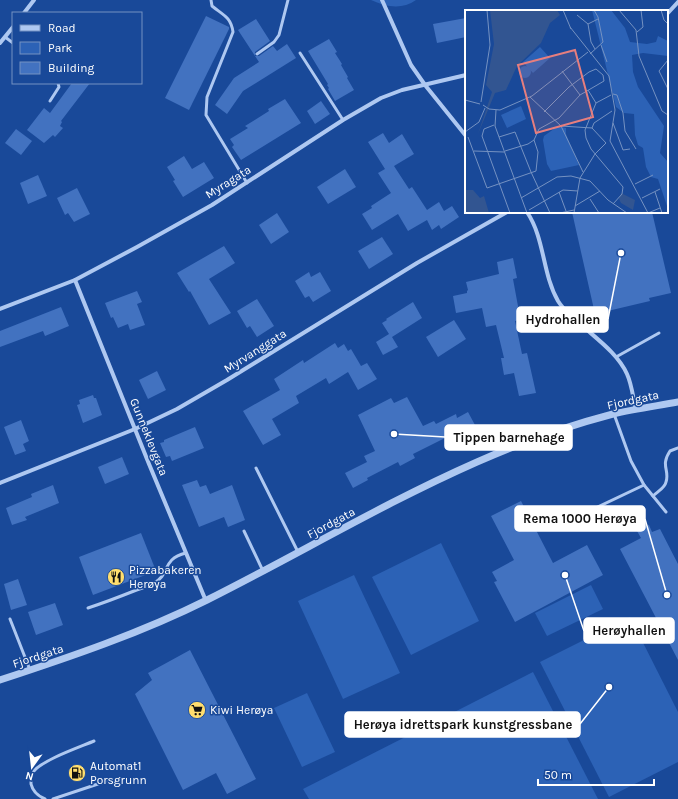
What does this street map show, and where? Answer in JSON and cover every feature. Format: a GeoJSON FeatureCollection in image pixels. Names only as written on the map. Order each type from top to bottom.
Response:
{"type":"FeatureCollection","features":[{"type":"Feature","properties":{"kind":"street"},"geometry":{"type":"LineString","coordinates":[[25,12],[34,0]]}},
{"type":"Feature","properties":{"kind":"street"},"geometry":{"type":"LineString","coordinates":[[382,0],[411,65],[465,135]]}},
{"type":"Feature","properties":{"kind":"street"},"geometry":{"type":"LineString","coordinates":[[668,13],[678,2]]}},
{"type":"Feature","properties":{"kind":"street"},"geometry":{"type":"LineString","coordinates":[[0,43],[12,28]]}},
{"type":"Feature","properties":{"kind":"street","name":"Myragata"},"geometry":{"type":"LineString","coordinates":[[0,309],[75,280],[212,205],[343,120],[381,98],[402,90],[465,75]]}},
{"type":"Feature","properties":{"kind":"street","name":"Myrvanggata"},"geometry":{"type":"LineString","coordinates":[[0,483],[135,429],[177,409],[404,271],[505,213]]}},
{"type":"Feature","properties":{"kind":"street"},"geometry":{"type":"LineString","coordinates":[[527,213],[536,228],[551,286],[559,302],[572,317],[616,356],[626,373],[636,410]]}},
{"type":"Feature","properties":{"kind":"street","name":"Gunneklevgata"},"geometry":{"type":"LineString","coordinates":[[75,280],[206,601]]}},
{"type":"Feature","properties":{"kind":"street","name":"Fjordgata"},"geometry":{"type":"LineString","coordinates":[[0,680],[62,660],[136,632],[206,601],[387,506],[477,462],[510,448],[614,414],[678,402]]}},
{"type":"Feature","properties":{"kind":"lane"},"geometry":{"type":"LineString","coordinates":[[211,0],[212,6],[229,19],[232,24],[233,32],[207,97],[206,115],[247,183]]}},
{"type":"Feature","properties":{"kind":"lane"},"geometry":{"type":"LineString","coordinates":[[257,54],[274,42],[279,35],[288,0]]}},
{"type":"Feature","properties":{"kind":"lane"},"geometry":{"type":"LineString","coordinates":[[5,37],[12,42]]}},
{"type":"Feature","properties":{"kind":"lane"},"geometry":{"type":"LineString","coordinates":[[300,53],[343,120]]}},
{"type":"Feature","properties":{"kind":"lane"},"geometry":{"type":"LineString","coordinates":[[50,101],[59,87],[58,84]]}},
{"type":"Feature","properties":{"kind":"lane"},"geometry":{"type":"LineString","coordinates":[[616,356],[659,333]]}},
{"type":"Feature","properties":{"kind":"lane"},"geometry":{"type":"LineString","coordinates":[[614,414],[632,461],[644,485],[666,512]]}},
{"type":"Feature","properties":{"kind":"lane"},"geometry":{"type":"LineString","coordinates":[[653,496],[667,482],[665,458],[670,451],[678,448]]}},
{"type":"Feature","properties":{"kind":"lane"},"geometry":{"type":"LineString","coordinates":[[256,468],[298,553]]}},
{"type":"Feature","properties":{"kind":"lane"},"geometry":{"type":"LineString","coordinates":[[564,523],[644,485]]}},
{"type":"Feature","properties":{"kind":"lane"},"geometry":{"type":"LineString","coordinates":[[244,531],[263,571]]}},
{"type":"Feature","properties":{"kind":"lane"},"geometry":{"type":"LineString","coordinates":[[88,608],[155,583],[164,574],[172,559],[186,553]]}},
{"type":"Feature","properties":{"kind":"lane"},"geometry":{"type":"LineString","coordinates":[[10,619],[30,670]]}},
{"type":"Feature","properties":{"kind":"lane"},"geometry":{"type":"LineString","coordinates":[[45,799],[38,796],[32,788],[31,779],[33,772],[44,763],[94,741]]}},
{"type":"Feature","properties":{"kind":"lane"},"geometry":{"type":"LineString","coordinates":[[53,799],[110,780]]}},
{"type":"Feature","properties":{"kind":"green space"},"geometry":{"type":"Polygon","coordinates":[[[371,0],[416,0],[405,5],[388,6],[371,0]]]}},
{"type":"Feature","properties":{"kind":"green space"},"geometry":{"type":"Polygon","coordinates":[[[441,543],[479,621],[411,655],[372,577],[441,543]]]}},
{"type":"Feature","properties":{"kind":"green space"},"geometry":{"type":"Polygon","coordinates":[[[354,575],[400,673],[343,699],[298,601],[354,575]]]}},
{"type":"Feature","properties":{"kind":"green space"},"geometry":{"type":"Polygon","coordinates":[[[591,585],[603,609],[547,636],[535,613],[591,585]]]}},
{"type":"Feature","properties":{"kind":"green space"},"geometry":{"type":"Polygon","coordinates":[[[630,617],[678,712],[678,762],[609,797],[540,662],[630,617]]]}},
{"type":"Feature","properties":{"kind":"green space"},"geometry":{"type":"Polygon","coordinates":[[[533,672],[598,799],[309,799],[303,789],[533,672]]]}},
{"type":"Feature","properties":{"kind":"green space"},"geometry":{"type":"Polygon","coordinates":[[[307,693],[335,752],[302,767],[274,708],[307,693]]]}},
{"type":"Feature","properties":{"kind":"building"},"geometry":{"type":"Polygon","coordinates":[[[206,16],[229,27],[229,29],[189,110],[165,98],[206,16]]]}},
{"type":"Feature","properties":{"kind":"building"},"geometry":{"type":"Polygon","coordinates":[[[465,18],[465,37],[437,43],[433,24],[465,18]]]}},
{"type":"Feature","properties":{"kind":"building"},"geometry":{"type":"Polygon","coordinates":[[[256,19],[270,41],[255,52],[255,56],[238,30],[256,19]]]}},
{"type":"Feature","properties":{"kind":"building"},"geometry":{"type":"Polygon","coordinates":[[[329,39],[337,52],[335,53],[342,64],[341,65],[348,77],[347,78],[354,90],[335,101],[328,89],[328,84],[308,51],[329,39]]]}},
{"type":"Feature","properties":{"kind":"building"},"geometry":{"type":"Polygon","coordinates":[[[287,44],[296,58],[243,91],[227,114],[215,105],[234,78],[259,62],[255,56],[259,56],[273,46],[277,51],[287,44]]]}},
{"type":"Feature","properties":{"kind":"building"},"geometry":{"type":"Polygon","coordinates":[[[71,84],[89,84],[61,121],[60,126],[63,128],[55,137],[53,135],[44,143],[27,130],[44,108],[50,113],[71,84]]]}},
{"type":"Feature","properties":{"kind":"building"},"geometry":{"type":"Polygon","coordinates":[[[285,99],[301,123],[241,160],[232,147],[234,145],[230,139],[248,128],[245,126],[269,111],[268,109],[285,99]]]}},
{"type":"Feature","properties":{"kind":"building"},"geometry":{"type":"Polygon","coordinates":[[[321,101],[330,114],[315,124],[307,111],[321,101]]]}},
{"type":"Feature","properties":{"kind":"building"},"geometry":{"type":"Polygon","coordinates":[[[16,129],[32,141],[21,155],[5,143],[16,129]]]}},
{"type":"Feature","properties":{"kind":"building"},"geometry":{"type":"Polygon","coordinates":[[[383,133],[389,143],[402,134],[414,154],[394,166],[409,189],[412,187],[427,210],[439,202],[444,211],[452,206],[459,217],[441,229],[439,225],[432,230],[427,220],[408,231],[398,214],[372,230],[362,214],[372,208],[371,206],[391,193],[378,173],[385,169],[368,142],[383,133]]]}},
{"type":"Feature","properties":{"kind":"building"},"geometry":{"type":"Polygon","coordinates":[[[184,156],[192,169],[204,162],[214,178],[183,197],[173,181],[175,180],[167,167],[184,156]]]}},
{"type":"Feature","properties":{"kind":"building"},"geometry":{"type":"Polygon","coordinates":[[[345,169],[356,187],[328,204],[317,187],[345,169]]]}},
{"type":"Feature","properties":{"kind":"building"},"geometry":{"type":"Polygon","coordinates":[[[38,175],[47,196],[28,204],[20,183],[38,175]]]}},
{"type":"Feature","properties":{"kind":"building"},"geometry":{"type":"Polygon","coordinates":[[[77,188],[90,214],[74,222],[68,213],[65,215],[57,198],[77,188]]]}},
{"type":"Feature","properties":{"kind":"building"},"geometry":{"type":"Polygon","coordinates":[[[277,213],[289,232],[271,244],[259,225],[277,213]]]}},
{"type":"Feature","properties":{"kind":"building"},"geometry":{"type":"Polygon","coordinates":[[[572,213],[652,213],[671,293],[649,298],[650,301],[595,314],[572,213]]]}},
{"type":"Feature","properties":{"kind":"building"},"geometry":{"type":"Polygon","coordinates":[[[382,237],[393,254],[369,269],[358,251],[382,237]]]}},
{"type":"Feature","properties":{"kind":"building"},"geometry":{"type":"Polygon","coordinates":[[[224,246],[235,263],[209,279],[231,313],[209,325],[190,291],[189,292],[177,273],[224,246]]]}},
{"type":"Feature","properties":{"kind":"building"},"geometry":{"type":"Polygon","coordinates":[[[513,258],[517,278],[513,279],[520,317],[519,320],[515,321],[522,354],[527,353],[536,393],[519,396],[514,373],[504,375],[501,358],[504,358],[496,325],[486,327],[482,308],[456,313],[453,296],[467,293],[468,290],[466,282],[499,274],[497,262],[513,258]]]}},
{"type":"Feature","properties":{"kind":"building"},"geometry":{"type":"Polygon","coordinates":[[[309,272],[311,277],[320,272],[331,291],[313,302],[309,296],[305,298],[295,281],[309,272]]]}},
{"type":"Feature","properties":{"kind":"building"},"geometry":{"type":"Polygon","coordinates":[[[137,291],[142,302],[137,304],[145,325],[130,330],[128,324],[118,328],[113,317],[111,318],[105,303],[137,291]]]}},
{"type":"Feature","properties":{"kind":"building"},"geometry":{"type":"Polygon","coordinates":[[[257,299],[274,326],[257,337],[250,326],[247,328],[237,311],[257,299]]]}},
{"type":"Feature","properties":{"kind":"building"},"geometry":{"type":"Polygon","coordinates":[[[413,302],[422,318],[392,337],[398,347],[383,355],[376,342],[389,334],[382,323],[413,302]]]}},
{"type":"Feature","properties":{"kind":"building"},"geometry":{"type":"Polygon","coordinates":[[[61,307],[69,326],[45,336],[43,331],[0,347],[0,331],[61,307]]]}},
{"type":"Feature","properties":{"kind":"building"},"geometry":{"type":"Polygon","coordinates":[[[454,320],[466,339],[438,357],[426,337],[454,320]]]}},
{"type":"Feature","properties":{"kind":"building"},"geometry":{"type":"Polygon","coordinates":[[[335,343],[338,348],[344,344],[348,351],[351,349],[361,366],[367,363],[377,379],[358,390],[348,372],[329,384],[326,378],[296,396],[299,403],[272,419],[281,435],[263,445],[243,411],[280,390],[274,379],[303,360],[304,363],[335,343]]]}},
{"type":"Feature","properties":{"kind":"building"},"geometry":{"type":"Polygon","coordinates":[[[157,371],[166,390],[148,399],[139,380],[157,371]]]}},
{"type":"Feature","properties":{"kind":"building"},"geometry":{"type":"Polygon","coordinates":[[[93,395],[94,398],[96,398],[102,415],[83,423],[77,405],[80,404],[79,400],[93,395]]]}},
{"type":"Feature","properties":{"kind":"building"},"geometry":{"type":"Polygon","coordinates":[[[407,397],[423,426],[434,421],[436,424],[456,414],[457,418],[468,412],[475,425],[463,431],[464,433],[449,440],[447,437],[413,454],[415,458],[400,466],[398,462],[367,478],[368,480],[353,488],[345,473],[367,462],[364,456],[375,451],[358,415],[391,398],[394,403],[407,397]]]}},
{"type":"Feature","properties":{"kind":"building"},"geometry":{"type":"Polygon","coordinates":[[[21,420],[29,441],[23,444],[26,451],[15,455],[4,427],[21,420]]]}},
{"type":"Feature","properties":{"kind":"building"},"geometry":{"type":"Polygon","coordinates":[[[195,427],[204,448],[172,461],[170,456],[166,457],[160,443],[195,427]]]}},
{"type":"Feature","properties":{"kind":"building"},"geometry":{"type":"Polygon","coordinates":[[[122,457],[129,474],[105,484],[98,467],[122,457]]]}},
{"type":"Feature","properties":{"kind":"building"},"geometry":{"type":"Polygon","coordinates":[[[197,480],[200,487],[206,485],[210,494],[232,485],[245,520],[228,527],[224,517],[199,527],[182,485],[197,480]]]}},
{"type":"Feature","properties":{"kind":"building"},"geometry":{"type":"Polygon","coordinates":[[[53,485],[59,503],[25,517],[27,520],[12,525],[6,508],[32,497],[31,494],[53,485]]]}},
{"type":"Feature","properties":{"kind":"building"},"geometry":{"type":"Polygon","coordinates":[[[521,501],[553,563],[587,545],[603,575],[515,622],[494,582],[497,581],[492,572],[514,560],[491,516],[521,501]]]}},
{"type":"Feature","properties":{"kind":"building"},"geometry":{"type":"Polygon","coordinates":[[[649,525],[652,532],[660,529],[678,564],[678,660],[620,549],[641,538],[637,531],[649,525]]]}},
{"type":"Feature","properties":{"kind":"building"},"geometry":{"type":"Polygon","coordinates":[[[141,533],[156,571],[93,595],[79,557],[141,533]]]}},
{"type":"Feature","properties":{"kind":"building"},"geometry":{"type":"Polygon","coordinates":[[[18,579],[27,605],[11,610],[4,584],[18,579]]]}},
{"type":"Feature","properties":{"kind":"building"},"geometry":{"type":"Polygon","coordinates":[[[55,603],[63,625],[36,635],[28,612],[55,603]]]}},
{"type":"Feature","properties":{"kind":"building"},"geometry":{"type":"Polygon","coordinates":[[[190,650],[256,779],[227,794],[216,773],[183,790],[135,694],[152,680],[148,673],[190,650]]]}},
{"type":"Feature","properties":{"kind":"place","name":"Hydrohallen"},"geometry":{"type":"Point","coordinates":[621,253]}},
{"type":"Feature","properties":{"kind":"place","name":"Tippen barnehage"},"geometry":{"type":"Point","coordinates":[394,434]}},
{"type":"Feature","properties":{"kind":"place","name":"Herøyhallen"},"geometry":{"type":"Point","coordinates":[565,575]}},
{"type":"Feature","properties":{"kind":"place","name":"Pizzabakeren Herøya"},"geometry":{"type":"Point","coordinates":[116,577]}},
{"type":"Feature","properties":{"kind":"place","name":"Rema 1000 Herøya"},"geometry":{"type":"Point","coordinates":[667,595]}},
{"type":"Feature","properties":{"kind":"place","name":"Herøya idrettspark kunstgressbane"},"geometry":{"type":"Point","coordinates":[609,687]}},
{"type":"Feature","properties":{"kind":"place","name":"Kiwi Herøya"},"geometry":{"type":"Point","coordinates":[197,710]}},
{"type":"Feature","properties":{"kind":"place","name":"Automat1 Porsgrunn"},"geometry":{"type":"Point","coordinates":[77,773]}}]}
